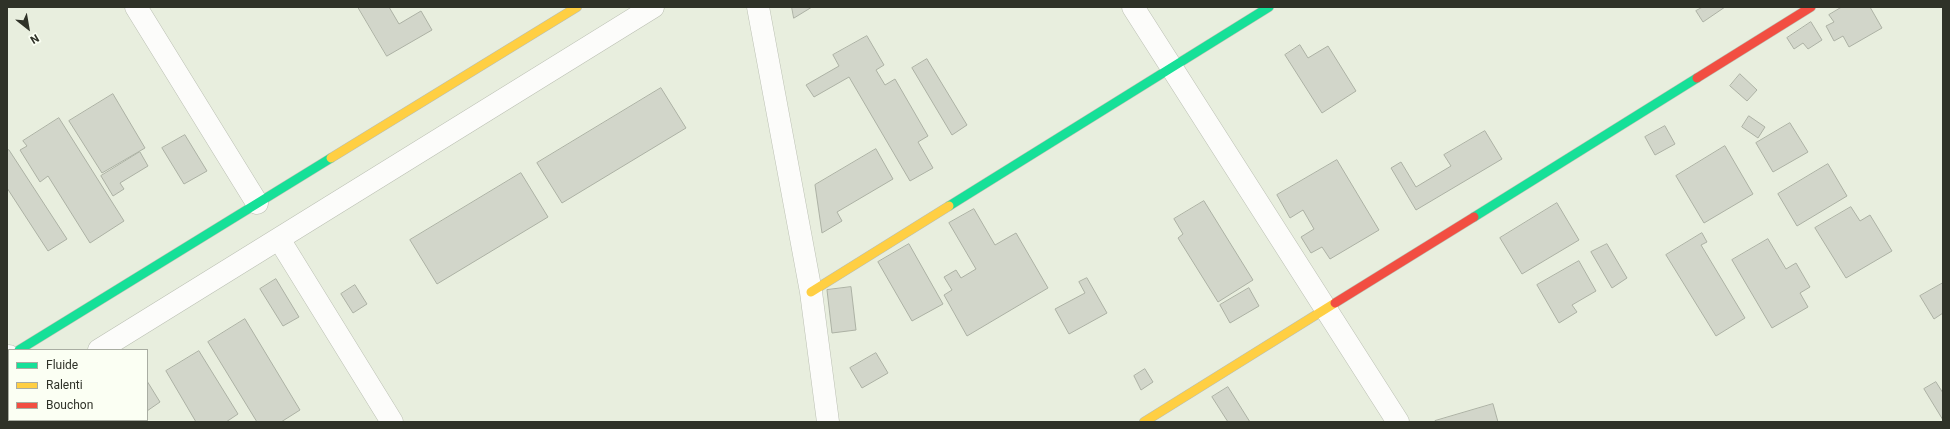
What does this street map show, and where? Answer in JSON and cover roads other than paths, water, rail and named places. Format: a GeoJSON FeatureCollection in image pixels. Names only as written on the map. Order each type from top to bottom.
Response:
{"type":"FeatureCollection","features":[{"type":"Feature","properties":{"kind":"street"},"geometry":{"type":"LineString","coordinates":[[136,7],[257,203]]}},
{"type":"Feature","properties":{"kind":"street"},"geometry":{"type":"LineString","coordinates":[[21,349],[576,7]]}},
{"type":"Feature","properties":{"kind":"street"},"geometry":{"type":"LineString","coordinates":[[101,349],[653,7]]}},
{"type":"Feature","properties":{"kind":"street"},"geometry":{"type":"LineString","coordinates":[[758,7],[811,292],[828,422]]}},
{"type":"Feature","properties":{"kind":"street"},"geometry":{"type":"LineString","coordinates":[[1133,7],[1398,422]]}},
{"type":"Feature","properties":{"kind":"street"},"geometry":{"type":"LineString","coordinates":[[811,292],[1172,69],[1269,7]]}},
{"type":"Feature","properties":{"kind":"street"},"geometry":{"type":"LineString","coordinates":[[1144,422],[1811,7]]}},
{"type":"Feature","properties":{"kind":"street"},"geometry":{"type":"LineString","coordinates":[[279,238],[392,422]]}}]}
